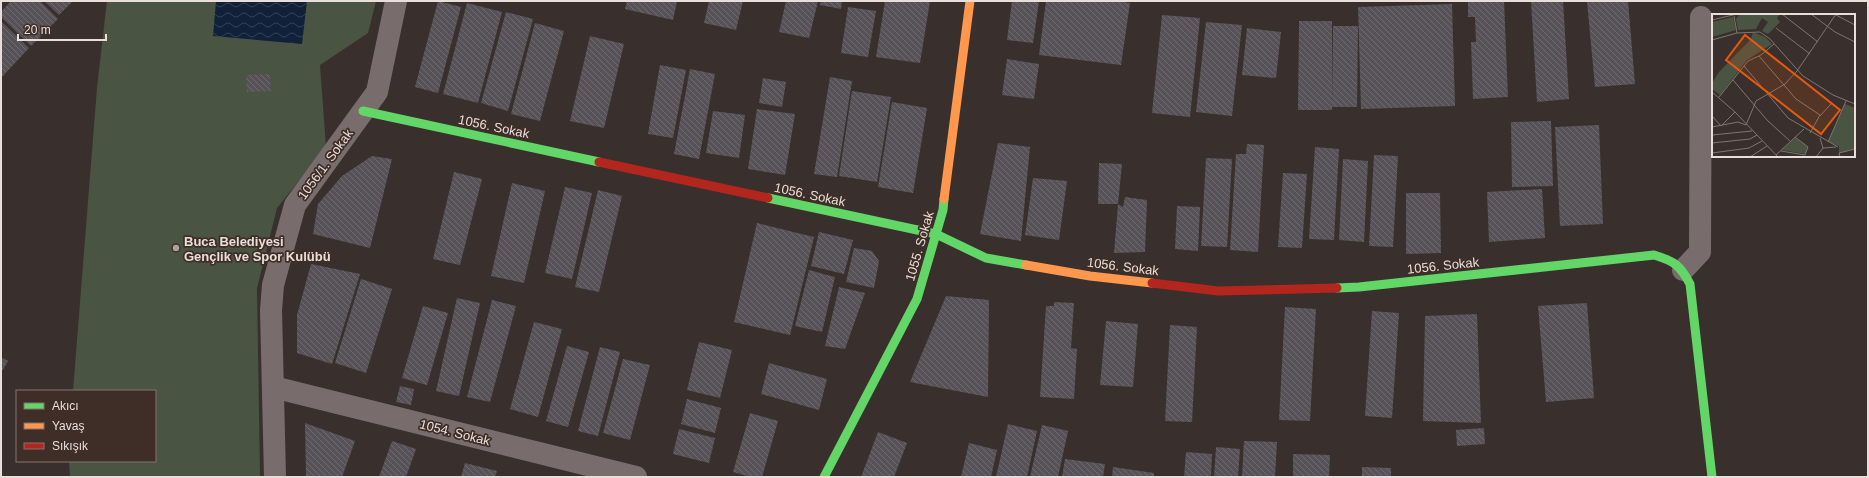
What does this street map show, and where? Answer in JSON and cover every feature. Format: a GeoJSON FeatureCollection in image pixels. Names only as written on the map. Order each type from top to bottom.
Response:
{"type":"FeatureCollection","features":[{"type":"Feature","properties":{"kind":"street","name":"1056/1. Sokak"},"geometry":{"type":"LineString","coordinates":[[275,477],[272,310],[273,285],[295,205],[377,92],[396,1]]}},
{"type":"Feature","properties":{"kind":"street","name":"1055. Sokak"},"geometry":{"type":"LineString","coordinates":[[824,477],[917,299],[943,210],[970,1]]}},
{"type":"Feature","properties":{"kind":"street"},"geometry":{"type":"LineString","coordinates":[[1701,17],[1700,252],[1683,270],[1690,284],[1712,477]]}},
{"type":"Feature","properties":{"kind":"street","name":"1056. Sokak"},"geometry":{"type":"LineString","coordinates":[[363,111],[936,234],[986,258],[1090,276],[1218,291],[1359,287],[1654,255],[1672,260],[1683,270]]}},
{"type":"Feature","properties":{"kind":"street","name":"1054. Sokak"},"geometry":{"type":"LineString","coordinates":[[273,387],[636,477]]}},
{"type":"Feature","properties":{"kind":"green space","name":"Buca Belediyesi Gençlik ve Spor Kulübü"},"geometry":{"type":"Polygon","coordinates":[[[107,1],[376,1],[368,33],[320,65],[326,147],[277,208],[257,288],[260,477],[70,477],[69,462],[156,462],[156,390],[73,390],[97,88],[107,1]]]}},
{"type":"Feature","properties":{"kind":"water"},"geometry":{"type":"Polygon","coordinates":[[[216,1],[307,1],[302,44],[213,36],[216,1]]]}},
{"type":"Feature","properties":{"kind":"building"},"geometry":{"type":"Polygon","coordinates":[[[11,1],[40,1],[58,19],[31,46],[1,17],[1,12],[11,1]]]}},
{"type":"Feature","properties":{"kind":"building"},"geometry":{"type":"Polygon","coordinates":[[[44,1],[73,1],[59,15],[44,1]]]}},
{"type":"Feature","properties":{"kind":"building"},"geometry":{"type":"Polygon","coordinates":[[[438,1],[461,7],[438,93],[415,87],[438,1]]]}},
{"type":"Feature","properties":{"kind":"building"},"geometry":{"type":"Polygon","coordinates":[[[627,1],[677,1],[673,20],[625,9],[627,1]]]}},
{"type":"Feature","properties":{"kind":"building"},"geometry":{"type":"Polygon","coordinates":[[[709,1],[743,1],[736,30],[704,23],[709,1]]]}},
{"type":"Feature","properties":{"kind":"building"},"geometry":{"type":"Polygon","coordinates":[[[786,1],[818,1],[809,38],[779,32],[786,1]]]}},
{"type":"Feature","properties":{"kind":"building"},"geometry":{"type":"Polygon","coordinates":[[[821,1],[842,1],[841,9],[820,5],[821,1]]]}},
{"type":"Feature","properties":{"kind":"building"},"geometry":{"type":"Polygon","coordinates":[[[885,1],[930,1],[920,63],[876,57],[885,1]]]}},
{"type":"Feature","properties":{"kind":"building"},"geometry":{"type":"Polygon","coordinates":[[[1012,1],[1039,1],[1033,43],[1007,40],[1012,1]]]}},
{"type":"Feature","properties":{"kind":"building"},"geometry":{"type":"Polygon","coordinates":[[[1046,1],[1115,1],[1130,3],[1121,65],[1039,55],[1046,1]]]}},
{"type":"Feature","properties":{"kind":"building"},"geometry":{"type":"Polygon","coordinates":[[[1468,1],[1504,1],[1508,97],[1473,99],[1471,42],[1476,42],[1475,17],[1468,17],[1468,1]]]}},
{"type":"Feature","properties":{"kind":"building"},"geometry":{"type":"Polygon","coordinates":[[[1531,1],[1563,1],[1569,99],[1537,102],[1531,1]]]}},
{"type":"Feature","properties":{"kind":"building"},"geometry":{"type":"Polygon","coordinates":[[[1587,1],[1628,1],[1635,84],[1595,87],[1587,1]]]}},
{"type":"Feature","properties":{"kind":"building"},"geometry":{"type":"Polygon","coordinates":[[[467,3],[502,12],[478,103],[443,94],[467,3]]]}},
{"type":"Feature","properties":{"kind":"building"},"geometry":{"type":"Polygon","coordinates":[[[1452,4],[1455,106],[1361,109],[1358,7],[1452,4]]]}},
{"type":"Feature","properties":{"kind":"building"},"geometry":{"type":"Polygon","coordinates":[[[848,7],[876,11],[868,57],[841,53],[848,7]]]}},
{"type":"Feature","properties":{"kind":"building"},"geometry":{"type":"Polygon","coordinates":[[[506,12],[533,19],[508,111],[481,103],[506,12]]]}},
{"type":"Feature","properties":{"kind":"building"},"geometry":{"type":"Polygon","coordinates":[[[1162,15],[1200,18],[1190,117],[1152,113],[1162,15]]]}},
{"type":"Feature","properties":{"kind":"building"},"geometry":{"type":"Polygon","coordinates":[[[1,21],[29,48],[1,78],[1,21]]]}},
{"type":"Feature","properties":{"kind":"building"},"geometry":{"type":"Polygon","coordinates":[[[1299,21],[1332,21],[1332,110],[1298,110],[1299,21]]]}},
{"type":"Feature","properties":{"kind":"building"},"geometry":{"type":"Polygon","coordinates":[[[1206,22],[1242,25],[1232,116],[1196,112],[1206,22]]]}},
{"type":"Feature","properties":{"kind":"building"},"geometry":{"type":"Polygon","coordinates":[[[535,23],[564,31],[540,121],[511,114],[535,23]]]}},
{"type":"Feature","properties":{"kind":"building"},"geometry":{"type":"Polygon","coordinates":[[[1333,26],[1358,26],[1357,107],[1332,107],[1333,26]]]}},
{"type":"Feature","properties":{"kind":"building"},"geometry":{"type":"Polygon","coordinates":[[[1247,28],[1281,32],[1276,78],[1242,75],[1247,28]]]}},
{"type":"Feature","properties":{"kind":"building"},"geometry":{"type":"Polygon","coordinates":[[[590,36],[624,44],[604,128],[570,121],[590,36]]]}},
{"type":"Feature","properties":{"kind":"building"},"geometry":{"type":"Polygon","coordinates":[[[1007,59],[1039,64],[1034,99],[1002,95],[1007,59]]]}},
{"type":"Feature","properties":{"kind":"building"},"geometry":{"type":"Polygon","coordinates":[[[660,65],[686,70],[673,138],[648,134],[660,65]]]}},
{"type":"Feature","properties":{"kind":"building"},"geometry":{"type":"Polygon","coordinates":[[[690,69],[715,74],[699,159],[674,154],[690,69]]]}},
{"type":"Feature","properties":{"kind":"building"},"geometry":{"type":"Polygon","coordinates":[[[270,74],[271,91],[247,92],[246,75],[270,74]]]}},
{"type":"Feature","properties":{"kind":"building"},"geometry":{"type":"Polygon","coordinates":[[[830,77],[852,81],[837,177],[814,174],[830,77]]]}},
{"type":"Feature","properties":{"kind":"building"},"geometry":{"type":"Polygon","coordinates":[[[763,78],[786,82],[782,107],[759,103],[763,78]]]}},
{"type":"Feature","properties":{"kind":"building"},"geometry":{"type":"Polygon","coordinates":[[[852,91],[891,97],[877,182],[839,176],[852,91]]]}},
{"type":"Feature","properties":{"kind":"building"},"geometry":{"type":"Polygon","coordinates":[[[892,102],[927,108],[913,193],[878,187],[892,102]]]}},
{"type":"Feature","properties":{"kind":"building"},"geometry":{"type":"Polygon","coordinates":[[[757,109],[795,114],[785,175],[748,169],[757,109]]]}},
{"type":"Feature","properties":{"kind":"building"},"geometry":{"type":"Polygon","coordinates":[[[713,111],[745,115],[739,158],[706,153],[713,111]]]}},
{"type":"Feature","properties":{"kind":"building"},"geometry":{"type":"Polygon","coordinates":[[[1551,121],[1553,186],[1512,187],[1511,122],[1551,121]]]}},
{"type":"Feature","properties":{"kind":"building"},"geometry":{"type":"Polygon","coordinates":[[[1599,125],[1603,224],[1560,226],[1555,127],[1599,125]]]}},
{"type":"Feature","properties":{"kind":"building"},"geometry":{"type":"Polygon","coordinates":[[[998,143],[1030,147],[1021,241],[980,234],[998,143]]]}},
{"type":"Feature","properties":{"kind":"building"},"geometry":{"type":"Polygon","coordinates":[[[1247,144],[1264,145],[1258,252],[1230,250],[1236,154],[1246,154],[1247,144]]]}},
{"type":"Feature","properties":{"kind":"building"},"geometry":{"type":"Polygon","coordinates":[[[1315,147],[1339,149],[1334,240],[1309,239],[1315,147]]]}},
{"type":"Feature","properties":{"kind":"building"},"geometry":{"type":"Polygon","coordinates":[[[1374,155],[1398,156],[1393,247],[1369,246],[1374,155]]]}},
{"type":"Feature","properties":{"kind":"building"},"geometry":{"type":"Polygon","coordinates":[[[372,156],[392,159],[370,248],[313,234],[318,204],[342,176],[372,156]]]}},
{"type":"Feature","properties":{"kind":"building"},"geometry":{"type":"Polygon","coordinates":[[[1206,158],[1232,159],[1227,247],[1201,246],[1206,158]]]}},
{"type":"Feature","properties":{"kind":"building"},"geometry":{"type":"Polygon","coordinates":[[[1343,159],[1368,161],[1364,242],[1339,240],[1343,159]]]}},
{"type":"Feature","properties":{"kind":"building"},"geometry":{"type":"Polygon","coordinates":[[[1099,163],[1122,164],[1118,204],[1098,204],[1099,163]]]}},
{"type":"Feature","properties":{"kind":"building"},"geometry":{"type":"Polygon","coordinates":[[[454,172],[482,179],[460,265],[433,259],[454,172]]]}},
{"type":"Feature","properties":{"kind":"building"},"geometry":{"type":"Polygon","coordinates":[[[1283,173],[1307,174],[1302,248],[1278,247],[1283,173]]]}},
{"type":"Feature","properties":{"kind":"building"},"geometry":{"type":"Polygon","coordinates":[[[1033,178],[1067,181],[1059,240],[1025,235],[1033,178]]]}},
{"type":"Feature","properties":{"kind":"building"},"geometry":{"type":"Polygon","coordinates":[[[512,183],[545,191],[524,283],[491,276],[512,183]]]}},
{"type":"Feature","properties":{"kind":"building"},"geometry":{"type":"Polygon","coordinates":[[[565,187],[592,193],[572,279],[545,273],[565,187]]]}},
{"type":"Feature","properties":{"kind":"building"},"geometry":{"type":"Polygon","coordinates":[[[1542,189],[1545,238],[1489,242],[1487,192],[1542,189]]]}},
{"type":"Feature","properties":{"kind":"building"},"geometry":{"type":"Polygon","coordinates":[[[598,190],[622,196],[599,292],[575,287],[598,190]]]}},
{"type":"Feature","properties":{"kind":"building"},"geometry":{"type":"Polygon","coordinates":[[[1406,193],[1440,193],[1441,253],[1406,254],[1406,193]]]}},
{"type":"Feature","properties":{"kind":"building"},"geometry":{"type":"Polygon","coordinates":[[[1125,197],[1147,200],[1145,252],[1114,253],[1118,204],[1123,207],[1125,197]]]}},
{"type":"Feature","properties":{"kind":"building"},"geometry":{"type":"Polygon","coordinates":[[[1177,206],[1200,207],[1198,251],[1175,249],[1177,206]]]}},
{"type":"Feature","properties":{"kind":"building"},"geometry":{"type":"Polygon","coordinates":[[[757,223],[814,237],[790,335],[734,322],[757,223]]]}},
{"type":"Feature","properties":{"kind":"building"},"geometry":{"type":"Polygon","coordinates":[[[819,232],[853,240],[844,274],[811,266],[819,232]]]}},
{"type":"Feature","properties":{"kind":"building"},"geometry":{"type":"Polygon","coordinates":[[[854,248],[872,251],[879,261],[874,288],[846,282],[854,248]]]}},
{"type":"Feature","properties":{"kind":"building"},"geometry":{"type":"Polygon","coordinates":[[[311,264],[360,274],[332,364],[297,353],[297,315],[311,264]]]}},
{"type":"Feature","properties":{"kind":"building"},"geometry":{"type":"Polygon","coordinates":[[[809,270],[835,277],[822,332],[795,326],[809,270]]]}},
{"type":"Feature","properties":{"kind":"building"},"geometry":{"type":"Polygon","coordinates":[[[361,279],[392,289],[366,373],[335,363],[361,279]]]}},
{"type":"Feature","properties":{"kind":"building"},"geometry":{"type":"Polygon","coordinates":[[[839,287],[865,293],[845,349],[825,346],[839,287]]]}},
{"type":"Feature","properties":{"kind":"building"},"geometry":{"type":"Polygon","coordinates":[[[946,296],[989,300],[988,397],[910,382],[946,296]]]}},
{"type":"Feature","properties":{"kind":"building"},"geometry":{"type":"Polygon","coordinates":[[[457,298],[480,303],[459,396],[436,391],[457,298]]]}},
{"type":"Feature","properties":{"kind":"building"},"geometry":{"type":"Polygon","coordinates":[[[492,300],[516,306],[490,402],[467,397],[492,300]]]}},
{"type":"Feature","properties":{"kind":"building"},"geometry":{"type":"Polygon","coordinates":[[[1054,302],[1074,303],[1071,348],[1077,349],[1074,399],[1040,397],[1046,306],[1054,306],[1054,302]]]}},
{"type":"Feature","properties":{"kind":"building"},"geometry":{"type":"Polygon","coordinates":[[[1587,303],[1594,398],[1546,402],[1538,306],[1587,303]]]}},
{"type":"Feature","properties":{"kind":"building"},"geometry":{"type":"Polygon","coordinates":[[[423,306],[448,313],[427,385],[402,378],[423,306]]]}},
{"type":"Feature","properties":{"kind":"building"},"geometry":{"type":"Polygon","coordinates":[[[1285,307],[1316,309],[1310,421],[1279,420],[1285,307]]]}},
{"type":"Feature","properties":{"kind":"building"},"geometry":{"type":"Polygon","coordinates":[[[1372,311],[1399,313],[1392,418],[1365,416],[1372,311]]]}},
{"type":"Feature","properties":{"kind":"building"},"geometry":{"type":"Polygon","coordinates":[[[1477,314],[1481,423],[1423,421],[1425,316],[1477,314]]]}},
{"type":"Feature","properties":{"kind":"building"},"geometry":{"type":"Polygon","coordinates":[[[1106,321],[1138,324],[1133,387],[1100,385],[1106,321]]]}},
{"type":"Feature","properties":{"kind":"building"},"geometry":{"type":"Polygon","coordinates":[[[534,322],[562,329],[538,417],[510,409],[534,322]]]}},
{"type":"Feature","properties":{"kind":"building"},"geometry":{"type":"Polygon","coordinates":[[[1170,325],[1197,327],[1192,422],[1165,421],[1170,325]]]}},
{"type":"Feature","properties":{"kind":"building"},"geometry":{"type":"Polygon","coordinates":[[[699,342],[732,350],[720,398],[687,390],[699,342]]]}},
{"type":"Feature","properties":{"kind":"building"},"geometry":{"type":"Polygon","coordinates":[[[567,346],[589,352],[568,427],[546,421],[567,346]]]}},
{"type":"Feature","properties":{"kind":"building"},"geometry":{"type":"Polygon","coordinates":[[[600,347],[620,352],[598,436],[578,431],[600,347]]]}},
{"type":"Feature","properties":{"kind":"building"},"geometry":{"type":"Polygon","coordinates":[[[1,357],[8,361],[1,373],[1,357]]]}},
{"type":"Feature","properties":{"kind":"building"},"geometry":{"type":"Polygon","coordinates":[[[623,359],[650,365],[630,440],[603,433],[623,359]]]}},
{"type":"Feature","properties":{"kind":"building"},"geometry":{"type":"Polygon","coordinates":[[[769,363],[827,379],[819,410],[761,394],[769,363]]]}},
{"type":"Feature","properties":{"kind":"building"},"geometry":{"type":"Polygon","coordinates":[[[400,386],[414,389],[411,405],[396,402],[400,386]]]}},
{"type":"Feature","properties":{"kind":"building"},"geometry":{"type":"Polygon","coordinates":[[[687,399],[721,408],[715,433],[681,424],[687,399]]]}},
{"type":"Feature","properties":{"kind":"building"},"geometry":{"type":"Polygon","coordinates":[[[750,413],[778,421],[762,477],[751,477],[733,472],[750,413]]]}},
{"type":"Feature","properties":{"kind":"building"},"geometry":{"type":"Polygon","coordinates":[[[305,423],[355,441],[342,477],[306,477],[305,423]]]}},
{"type":"Feature","properties":{"kind":"building"},"geometry":{"type":"Polygon","coordinates":[[[1008,424],[1037,431],[1027,477],[996,477],[1008,424]]]}},
{"type":"Feature","properties":{"kind":"building"},"geometry":{"type":"Polygon","coordinates":[[[1042,425],[1068,431],[1058,477],[1030,477],[1042,425]]]}},
{"type":"Feature","properties":{"kind":"building"},"geometry":{"type":"Polygon","coordinates":[[[1484,428],[1485,444],[1457,446],[1456,430],[1484,428]]]}},
{"type":"Feature","properties":{"kind":"building"},"geometry":{"type":"Polygon","coordinates":[[[679,429],[715,438],[709,463],[673,454],[679,429]]]}},
{"type":"Feature","properties":{"kind":"building"},"geometry":{"type":"Polygon","coordinates":[[[878,432],[907,443],[894,477],[861,477],[878,432]]]}},
{"type":"Feature","properties":{"kind":"building"},"geometry":{"type":"Polygon","coordinates":[[[392,441],[416,449],[406,477],[379,477],[392,441]]]}},
{"type":"Feature","properties":{"kind":"building"},"geometry":{"type":"Polygon","coordinates":[[[1244,441],[1277,442],[1275,477],[1242,477],[1244,441]]]}},
{"type":"Feature","properties":{"kind":"building"},"geometry":{"type":"Polygon","coordinates":[[[969,443],[997,450],[991,477],[961,477],[969,443]]]}},
{"type":"Feature","properties":{"kind":"building"},"geometry":{"type":"Polygon","coordinates":[[[1216,447],[1240,449],[1238,477],[1214,477],[1216,447]]]}},
{"type":"Feature","properties":{"kind":"building"},"geometry":{"type":"Polygon","coordinates":[[[1186,452],[1212,454],[1211,477],[1184,477],[1186,452]]]}},
{"type":"Feature","properties":{"kind":"building"},"geometry":{"type":"Polygon","coordinates":[[[1293,454],[1330,455],[1329,477],[1293,477],[1293,454]]]}},
{"type":"Feature","properties":{"kind":"building"},"geometry":{"type":"Polygon","coordinates":[[[1065,459],[1105,464],[1103,477],[1062,477],[1065,459]]]}},
{"type":"Feature","properties":{"kind":"building"},"geometry":{"type":"Polygon","coordinates":[[[465,463],[497,471],[495,477],[461,477],[465,463]]]}},
{"type":"Feature","properties":{"kind":"building"},"geometry":{"type":"Polygon","coordinates":[[[1113,467],[1154,473],[1154,477],[1112,477],[1113,467]]]}},
{"type":"Feature","properties":{"kind":"building"},"geometry":{"type":"Polygon","coordinates":[[[1362,467],[1391,468],[1391,477],[1362,477],[1362,467]]]}},
{"type":"Feature","properties":{"kind":"traffic: fast"},"geometry":{"type":"LineString","coordinates":[[363,111],[599,162]]}},
{"type":"Feature","properties":{"kind":"traffic: fast"},"geometry":{"type":"LineString","coordinates":[[768,198],[936,234],[986,258],[1026,265]]}},
{"type":"Feature","properties":{"kind":"traffic: fast"},"geometry":{"type":"LineString","coordinates":[[824,477],[917,299],[943,210],[944,199]]}},
{"type":"Feature","properties":{"kind":"traffic: fast"},"geometry":{"type":"LineString","coordinates":[[1337,288],[1359,287],[1654,255],[1667,259],[1683,272],[1690,284],[1712,477]]}},
{"type":"Feature","properties":{"kind":"traffic: slow"},"geometry":{"type":"LineString","coordinates":[[944,199],[970,1]]}},
{"type":"Feature","properties":{"kind":"traffic: slow"},"geometry":{"type":"LineString","coordinates":[[1026,265],[1090,276],[1152,283]]}},
{"type":"Feature","properties":{"kind":"traffic: jam"},"geometry":{"type":"LineString","coordinates":[[599,162],[768,198]]}},
{"type":"Feature","properties":{"kind":"traffic: jam"},"geometry":{"type":"LineString","coordinates":[[1152,283],[1218,291],[1337,288]]}},
{"type":"Feature","properties":{"kind":"place","name":"Buca Belediyesi Gençlik ve Spor Kulübü"},"geometry":{"type":"Point","coordinates":[176,248]}}]}
